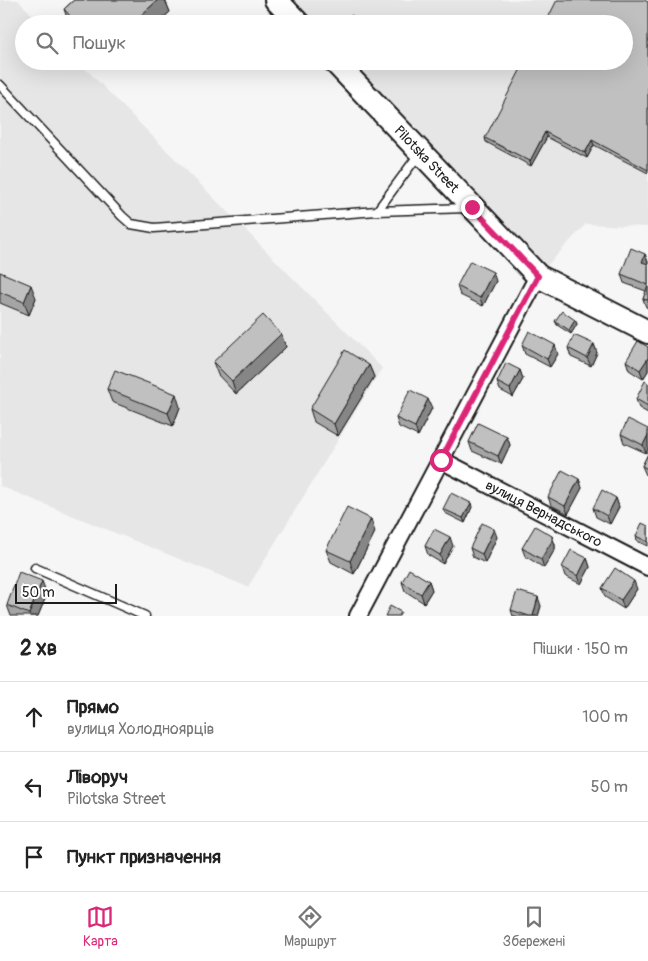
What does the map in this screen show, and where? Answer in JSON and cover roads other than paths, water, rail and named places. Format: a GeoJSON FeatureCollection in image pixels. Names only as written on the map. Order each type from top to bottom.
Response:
{"type":"FeatureCollection","features":[{"type":"Feature","properties":{"kind":"street"},"geometry":{"type":"LineString","coordinates":[[276,0],[290,15]]}},
{"type":"Feature","properties":{"kind":"street","name":"Pilotska Street"},"geometry":{"type":"LineString","coordinates":[[343,70],[538,276],[648,332]]}},
{"type":"Feature","properties":{"kind":"street"},"geometry":{"type":"LineString","coordinates":[[358,616],[538,276]]}},
{"type":"Feature","properties":{"kind":"street","name":"вулиця Вернадського"},"geometry":{"type":"LineString","coordinates":[[441,460],[648,567]]}},
{"type":"Feature","properties":{"kind":"lane"},"geometry":{"type":"LineString","coordinates":[[0,84],[131,224],[154,228],[377,211],[472,207]]}},
{"type":"Feature","properties":{"kind":"lane"},"geometry":{"type":"LineString","coordinates":[[377,211],[420,152]]}},
{"type":"Feature","properties":{"kind":"lane"},"geometry":{"type":"LineString","coordinates":[[35,568],[145,616]]}}]}
